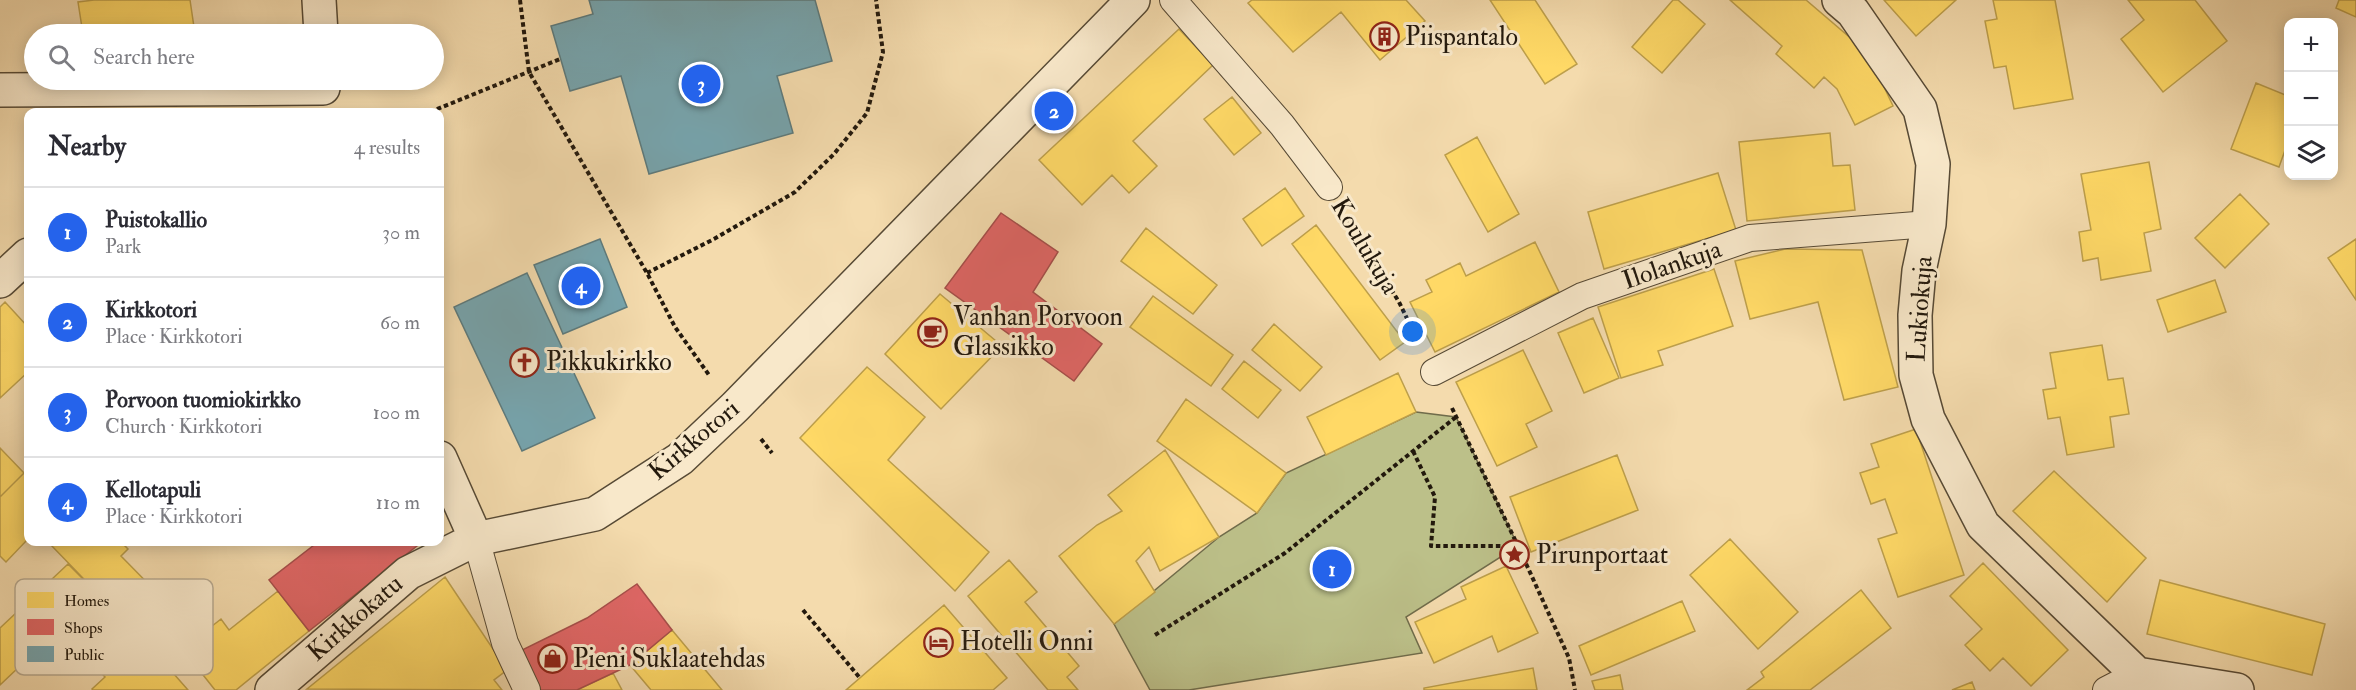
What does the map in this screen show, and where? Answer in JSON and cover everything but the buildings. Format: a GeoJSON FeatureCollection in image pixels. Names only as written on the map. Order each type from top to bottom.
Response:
{"type":"FeatureCollection","features":[{"type":"Feature","properties":{"kind":"street"},"geometry":{"type":"LineString","coordinates":[[319,0],[320,24]]}},
{"type":"Feature","properties":{"kind":"street","name":"Kirkkotori"},"geometry":{"type":"LineString","coordinates":[[476,539],[595,514],[680,459],[735,407],[1132,0]]}},
{"type":"Feature","properties":{"kind":"street","name":"Lukiokuja"},"geometry":{"type":"LineString","coordinates":[[1839,0],[1852,12],[1920,109],[1933,164],[1929,224],[1919,271],[1915,315],[1916,375],[1928,419],[1983,525],[2137,674]]}},
{"type":"Feature","properties":{"kind":"street"},"geometry":{"type":"LineString","coordinates":[[0,90],[24,90]]}},
{"type":"Feature","properties":{"kind":"street"},"geometry":{"type":"LineString","coordinates":[[194,108],[215,90]]}},
{"type":"Feature","properties":{"kind":"street"},"geometry":{"type":"LineString","coordinates":[[243,90],[325,93]]}},
{"type":"Feature","properties":{"kind":"street"},"geometry":{"type":"LineString","coordinates":[[0,280],[24,259]]}},
{"type":"Feature","properties":{"kind":"street"},"geometry":{"type":"LineString","coordinates":[[444,467],[476,539]]}},
{"type":"Feature","properties":{"kind":"street","name":"Kirkkokatu"},"geometry":{"type":"LineString","coordinates":[[272,690],[408,573],[476,539]]}},
{"type":"Feature","properties":{"kind":"street"},"geometry":{"type":"LineString","coordinates":[[2137,674],[2237,690]]}},
{"type":"Feature","properties":{"kind":"lane","name":"Koulukuja"},"geometry":{"type":"LineString","coordinates":[[1173,0],[1282,125],[1329,187]]}},
{"type":"Feature","properties":{"kind":"lane","name":"Ilolankuja"},"geometry":{"type":"LineString","coordinates":[[1434,372],[1582,296],[1750,238],[1929,224]]}},
{"type":"Feature","properties":{"kind":"lane"},"geometry":{"type":"LineString","coordinates":[[476,539],[505,643],[527,690]]}},
{"type":"Feature","properties":{"kind":"lane"},"geometry":{"type":"LineString","coordinates":[[2106,690],[2137,674]]}},
{"type":"Feature","properties":{"kind":"path"},"geometry":{"type":"LineString","coordinates":[[520,0],[529,72],[647,273],[675,327],[711,379],[772,453]]}},
{"type":"Feature","properties":{"kind":"path"},"geometry":{"type":"LineString","coordinates":[[647,273],[714,239],[795,192],[834,154],[867,113],[884,52],[876,0]]}},
{"type":"Feature","properties":{"kind":"path"},"geometry":{"type":"LineString","coordinates":[[440,108],[560,59]]}},
{"type":"Feature","properties":{"kind":"path","name":"Koulukuja"},"geometry":{"type":"LineString","coordinates":[[1329,187],[1399,302],[1434,372],[1569,658],[1575,690]]}},
{"type":"Feature","properties":{"kind":"path"},"geometry":{"type":"LineString","coordinates":[[1155,634],[1285,553],[1456,417]]}},
{"type":"Feature","properties":{"kind":"path"},"geometry":{"type":"LineString","coordinates":[[1413,451],[1435,497],[1431,546],[1518,546]]}},
{"type":"Feature","properties":{"kind":"path"},"geometry":{"type":"LineString","coordinates":[[803,610],[860,678]]}},
{"type":"Feature","properties":{"kind":"green space"},"geometry":{"type":"Polygon","coordinates":[[[1416,412],[1456,417],[1518,546],[1406,617],[1422,653],[1189,690],[1150,690],[1114,624],[1219,537],[1257,513],[1286,473],[1416,412]]]}},
{"type":"Feature","properties":{"kind":"place","name":"Piispantalo"},"geometry":{"type":"Point","coordinates":[1384,37]}},
{"type":"Feature","properties":{"kind":"place","name":"Porvoon tuomiokirkko"},"geometry":{"type":"Point","coordinates":[701,84]}},
{"type":"Feature","properties":{"kind":"place","name":"Kirkkotori"},"geometry":{"type":"Point","coordinates":[1054,111]}},
{"type":"Feature","properties":{"kind":"place","name":"Kellotapuli"},"geometry":{"type":"Point","coordinates":[581,286]}},
{"type":"Feature","properties":{"kind":"place","name":"Vanhan Porvoon Glassikko"},"geometry":{"type":"Point","coordinates":[932,332]}},
{"type":"Feature","properties":{"kind":"place","name":"Pikkukirkko"},"geometry":{"type":"Point","coordinates":[525,362]}},
{"type":"Feature","properties":{"kind":"place","name":"Pirunportaat"},"geometry":{"type":"Point","coordinates":[1515,555]}},
{"type":"Feature","properties":{"kind":"place","name":"Puistokallio"},"geometry":{"type":"Point","coordinates":[1332,569]}},
{"type":"Feature","properties":{"kind":"place","name":"Hotelli Onni"},"geometry":{"type":"Point","coordinates":[939,642]}},
{"type":"Feature","properties":{"kind":"place","name":"Pieni Suklaatehdas"},"geometry":{"type":"Point","coordinates":[552,659]}}]}
